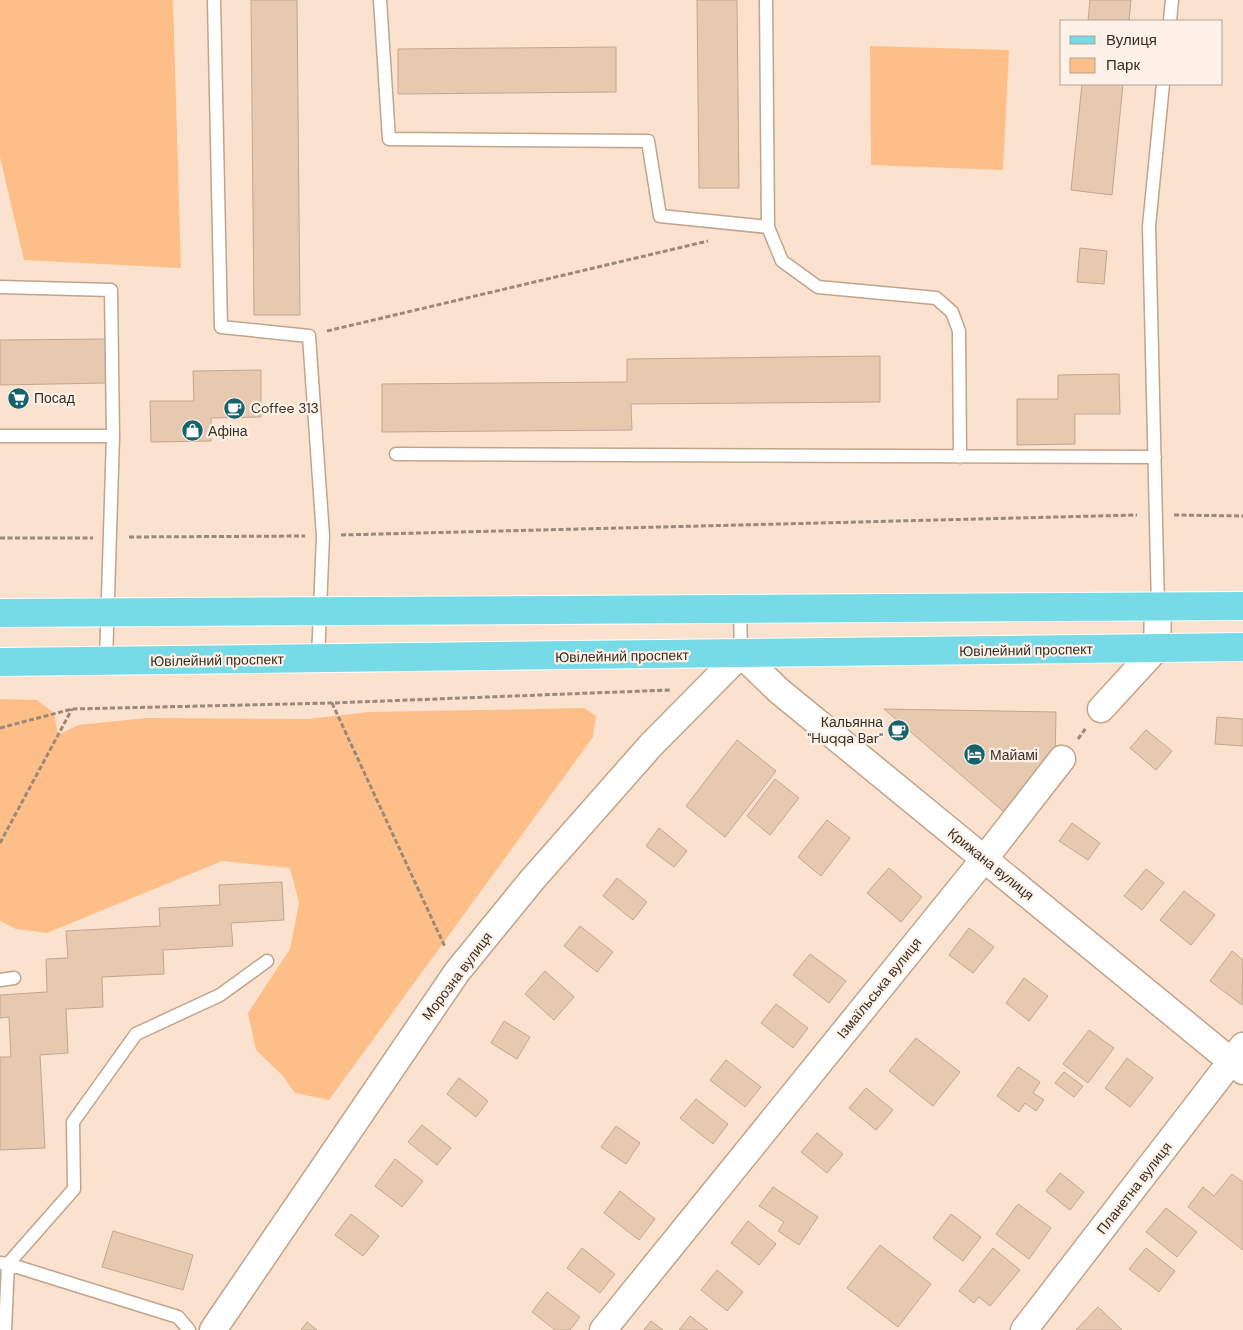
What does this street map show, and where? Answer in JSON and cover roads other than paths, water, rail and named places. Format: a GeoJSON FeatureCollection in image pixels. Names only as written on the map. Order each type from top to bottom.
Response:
{"type":"FeatureCollection","features":[{"type":"Feature","properties":{"kind":"main road"},"geometry":{"type":"LineString","coordinates":[[0,613],[1243,606]]}},
{"type":"Feature","properties":{"kind":"main road","name":"Ювілейний проспект"},"geometry":{"type":"LineString","coordinates":[[0,662],[1243,647]]}},
{"type":"Feature","properties":{"kind":"street"},"geometry":{"type":"LineString","coordinates":[[1101,709],[1157,648],[1158,607]]}},
{"type":"Feature","properties":{"kind":"street","name":"Морозна вулиця"},"geometry":{"type":"LineString","coordinates":[[213,1330],[457,972],[532,880],[651,745],[741,654]]}},
{"type":"Feature","properties":{"kind":"street","name":"Крижана вулиця"},"geometry":{"type":"LineString","coordinates":[[741,654],[778,690],[1239,1060]]}},
{"type":"Feature","properties":{"kind":"street","name":"Ізмаїльська вулиця"},"geometry":{"type":"LineString","coordinates":[[603,1330],[985,858],[1062,759]]}},
{"type":"Feature","properties":{"kind":"street","name":"Планетна вулиця"},"geometry":{"type":"LineString","coordinates":[[1024,1330],[1239,1060]]}},
{"type":"Feature","properties":{"kind":"lane"},"geometry":{"type":"LineString","coordinates":[[214,0],[221,327],[309,336],[323,536],[318,659]]}},
{"type":"Feature","properties":{"kind":"lane"},"geometry":{"type":"LineString","coordinates":[[380,0],[389,139],[648,141],[660,216],[768,227]]}},
{"type":"Feature","properties":{"kind":"lane"},"geometry":{"type":"LineString","coordinates":[[766,0],[768,227],[782,261],[818,287],[936,298],[952,312],[959,331],[960,457]]}},
{"type":"Feature","properties":{"kind":"lane"},"geometry":{"type":"LineString","coordinates":[[1170,20],[1172,0]]}},
{"type":"Feature","properties":{"kind":"lane"},"geometry":{"type":"LineString","coordinates":[[1158,607],[1149,226],[1163,85]]}},
{"type":"Feature","properties":{"kind":"lane"},"geometry":{"type":"LineString","coordinates":[[0,287],[112,290],[113,436],[106,661]]}},
{"type":"Feature","properties":{"kind":"lane"},"geometry":{"type":"LineString","coordinates":[[0,436],[113,436]]}},
{"type":"Feature","properties":{"kind":"lane"},"geometry":{"type":"LineString","coordinates":[[396,454],[1155,457]]}},
{"type":"Feature","properties":{"kind":"lane"},"geometry":{"type":"LineString","coordinates":[[740,609],[741,654]]}},
{"type":"Feature","properties":{"kind":"lane"},"geometry":{"type":"LineString","coordinates":[[5,1330],[4,1263],[74,1189],[72,1122],[136,1034],[220,995],[267,961]]}},
{"type":"Feature","properties":{"kind":"lane"},"geometry":{"type":"LineString","coordinates":[[0,980],[14,978]]}},
{"type":"Feature","properties":{"kind":"lane"},"geometry":{"type":"LineString","coordinates":[[4,1263],[178,1317],[189,1330]]}},
{"type":"Feature","properties":{"kind":"place","name":"Посад"},"geometry":{"type":"Point","coordinates":[18,398]}},
{"type":"Feature","properties":{"kind":"place","name":"Coffee 313"},"geometry":{"type":"Point","coordinates":[235,408]}},
{"type":"Feature","properties":{"kind":"place","name":"Афіна"},"geometry":{"type":"Point","coordinates":[192,431]}},
{"type":"Feature","properties":{"kind":"place","name":"Кальянна \"Huqqa Bar\""},"geometry":{"type":"Point","coordinates":[899,730]}},
{"type":"Feature","properties":{"kind":"place","name":"Майамі"},"geometry":{"type":"Point","coordinates":[974,755]}}]}
